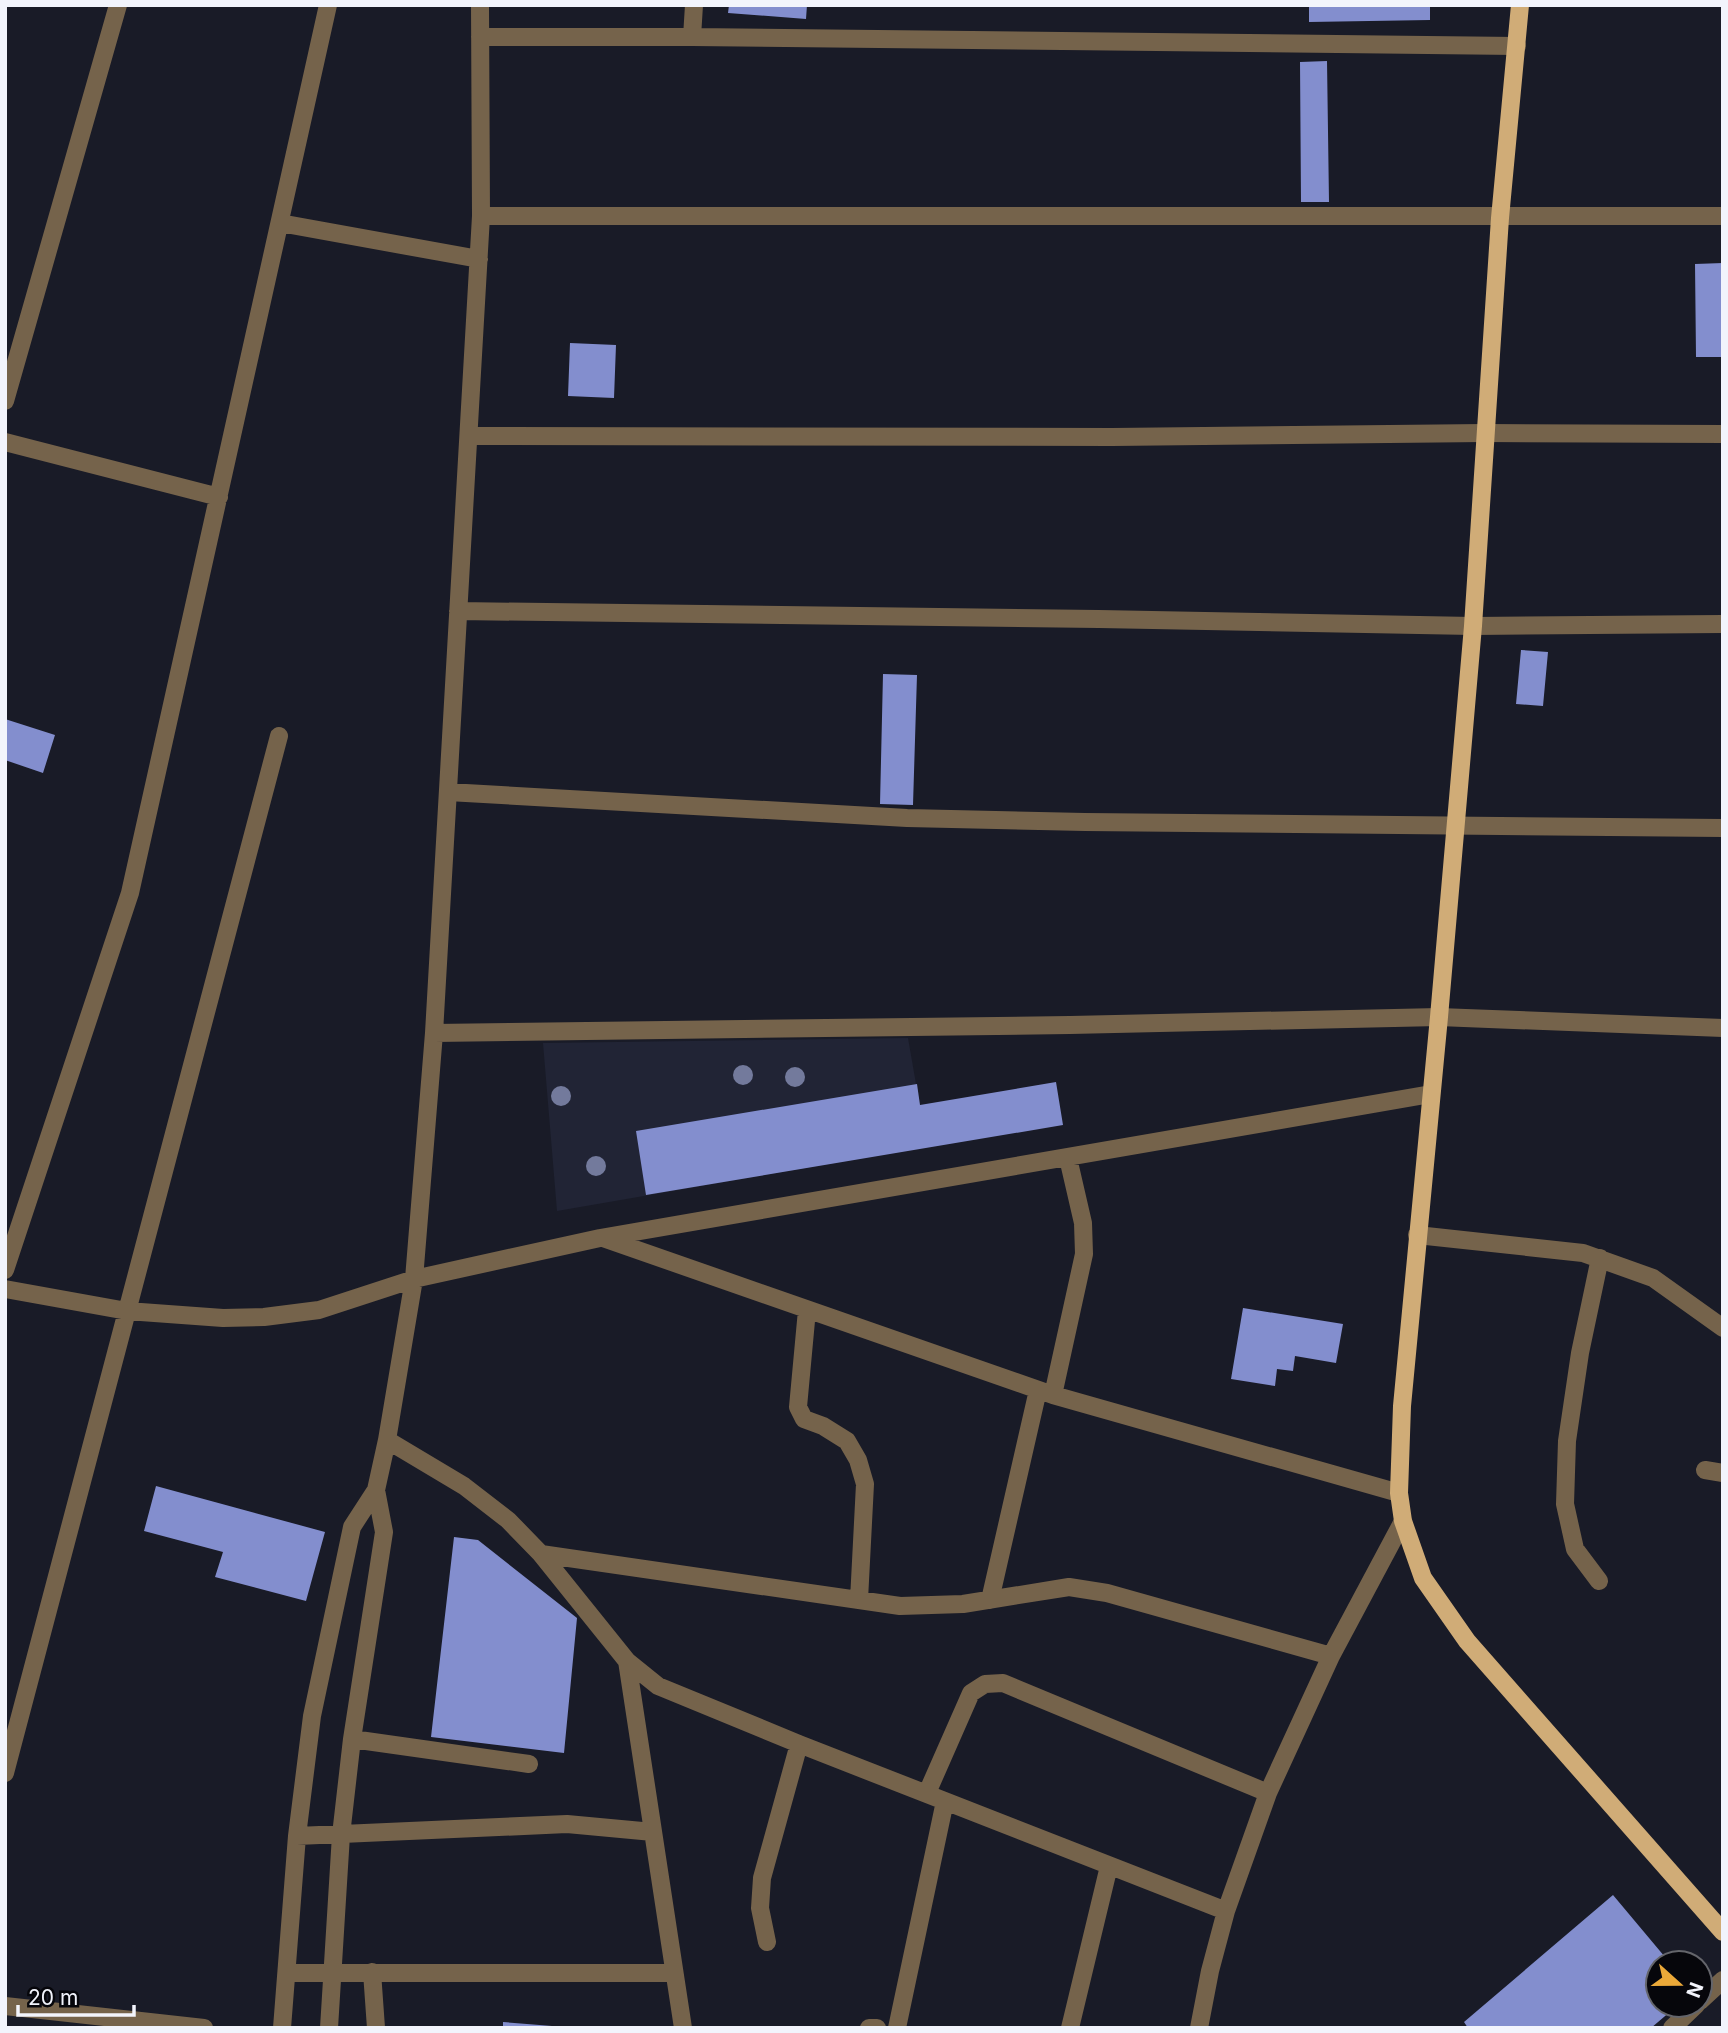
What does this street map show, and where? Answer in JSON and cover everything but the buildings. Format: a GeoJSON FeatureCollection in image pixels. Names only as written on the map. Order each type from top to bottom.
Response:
{"type":"FeatureCollection","features":[{"type":"Feature","properties":{"kind":"main road"},"geometry":{"type":"LineString","coordinates":[[1520,5],[1500,218],[1473,626],[1402,1406],[1399,1493],[1403,1521],[1423,1578],[1467,1641],[1723,1932]]}},
{"type":"Feature","properties":{"kind":"street"},"geometry":{"type":"LineString","coordinates":[[5,401],[118,5]]}},
{"type":"Feature","properties":{"kind":"street"},"geometry":{"type":"LineString","coordinates":[[5,1270],[130,893],[328,5]]}},
{"type":"Feature","properties":{"kind":"street"},"geometry":{"type":"LineString","coordinates":[[282,2028],[297,1836],[312,1716],[352,1527],[376,1490],[414,1279],[434,1033],[479,259],[480,5]]}},
{"type":"Feature","properties":{"kind":"street"},"geometry":{"type":"LineString","coordinates":[[692,37],[694,5]]}},
{"type":"Feature","properties":{"kind":"street"},"geometry":{"type":"LineString","coordinates":[[480,37],[1517,46]]}},
{"type":"Feature","properties":{"kind":"street"},"geometry":{"type":"LineString","coordinates":[[481,216],[1723,216]]}},
{"type":"Feature","properties":{"kind":"street"},"geometry":{"type":"LineString","coordinates":[[280,223],[479,259]]}},
{"type":"Feature","properties":{"kind":"street"},"geometry":{"type":"LineString","coordinates":[[468,436],[1723,434]]}},
{"type":"Feature","properties":{"kind":"street"},"geometry":{"type":"LineString","coordinates":[[5,442],[219,497]]}},
{"type":"Feature","properties":{"kind":"street"},"geometry":{"type":"LineString","coordinates":[[458,611],[1473,626],[1723,624]]}},
{"type":"Feature","properties":{"kind":"street"},"geometry":{"type":"LineString","coordinates":[[5,1773],[279,736]]}},
{"type":"Feature","properties":{"kind":"street"},"geometry":{"type":"LineString","coordinates":[[448,792],[907,818],[1723,828]]}},
{"type":"Feature","properties":{"kind":"street"},"geometry":{"type":"LineString","coordinates":[[434,1033],[1070,1025],[1439,1017],[1723,1028]]}},
{"type":"Feature","properties":{"kind":"street"},"geometry":{"type":"LineString","coordinates":[[5,1289],[127,1311],[223,1318],[264,1317],[318,1310],[414,1279],[600,1238],[1431,1094]]}},
{"type":"Feature","properties":{"kind":"street"},"geometry":{"type":"LineString","coordinates":[[990,1600],[1084,1254],[1083,1223],[1068,1158]]}},
{"type":"Feature","properties":{"kind":"street"},"geometry":{"type":"LineString","coordinates":[[1417,1235],[1583,1253],[1600,1258],[1653,1278],[1723,1328]]}},
{"type":"Feature","properties":{"kind":"street"},"geometry":{"type":"LineString","coordinates":[[600,1238],[1045,1393],[1399,1493]]}},
{"type":"Feature","properties":{"kind":"street"},"geometry":{"type":"LineString","coordinates":[[1599,1581],[1575,1549],[1565,1504],[1567,1441],[1580,1353],[1600,1258]]}},
{"type":"Feature","properties":{"kind":"street"},"geometry":{"type":"LineString","coordinates":[[807,1310],[798,1407],[804,1419],[823,1426],[847,1441],[858,1460],[865,1484],[859,1600]]}},
{"type":"Feature","properties":{"kind":"street"},"geometry":{"type":"LineString","coordinates":[[387,1440],[464,1486],[508,1520],[541,1553],[627,1661],[658,1686],[1226,1911]]}},
{"type":"Feature","properties":{"kind":"street"},"geometry":{"type":"LineString","coordinates":[[329,2028],[341,1835],[352,1739],[384,1532],[376,1490]]}},
{"type":"Feature","properties":{"kind":"street"},"geometry":{"type":"LineString","coordinates":[[1199,2028],[1226,1911],[1268,1793],[1331,1657],[1403,1521]]}},
{"type":"Feature","properties":{"kind":"street"},"geometry":{"type":"LineString","coordinates":[[541,1553],[900,1606],[963,1604],[1069,1587],[1107,1593],[1331,1657]]}},
{"type":"Feature","properties":{"kind":"street"},"geometry":{"type":"LineString","coordinates":[[627,1661],[682,2028]]}},
{"type":"Feature","properties":{"kind":"street"},"geometry":{"type":"LineString","coordinates":[[927,1793],[971,1693],[985,1684],[1003,1683],[1268,1793]]}},
{"type":"Feature","properties":{"kind":"street"},"geometry":{"type":"LineString","coordinates":[[352,1739],[529,1764]]}},
{"type":"Feature","properties":{"kind":"street"},"geometry":{"type":"LineString","coordinates":[[767,1942],[760,1908],[762,1878],[799,1744]]}},
{"type":"Feature","properties":{"kind":"street"},"geometry":{"type":"LineString","coordinates":[[897,2028],[945,1801]]}},
{"type":"Feature","properties":{"kind":"street"},"geometry":{"type":"LineString","coordinates":[[297,1836],[567,1824],[653,1832]]}},
{"type":"Feature","properties":{"kind":"street"},"geometry":{"type":"LineString","coordinates":[[1070,2028],[1109,1866]]}},
{"type":"Feature","properties":{"kind":"street"},"geometry":{"type":"LineString","coordinates":[[372,1972],[376,2028]]}},
{"type":"Feature","properties":{"kind":"street"},"geometry":{"type":"LineString","coordinates":[[288,1973],[674,1973]]}},
{"type":"Feature","properties":{"kind":"street"},"geometry":{"type":"LineString","coordinates":[[5,2006],[143,2025],[204,2028]]}},
{"type":"Feature","properties":{"kind":"street"},"geometry":{"type":"LineString","coordinates":[[869,2028],[877,2028]]}},
{"type":"Feature","properties":{"kind":"shaded area"},"geometry":{"type":"Polygon","coordinates":[[[908,1038],[927,1147],[557,1211],[543,1043],[908,1038]]]}}]}
